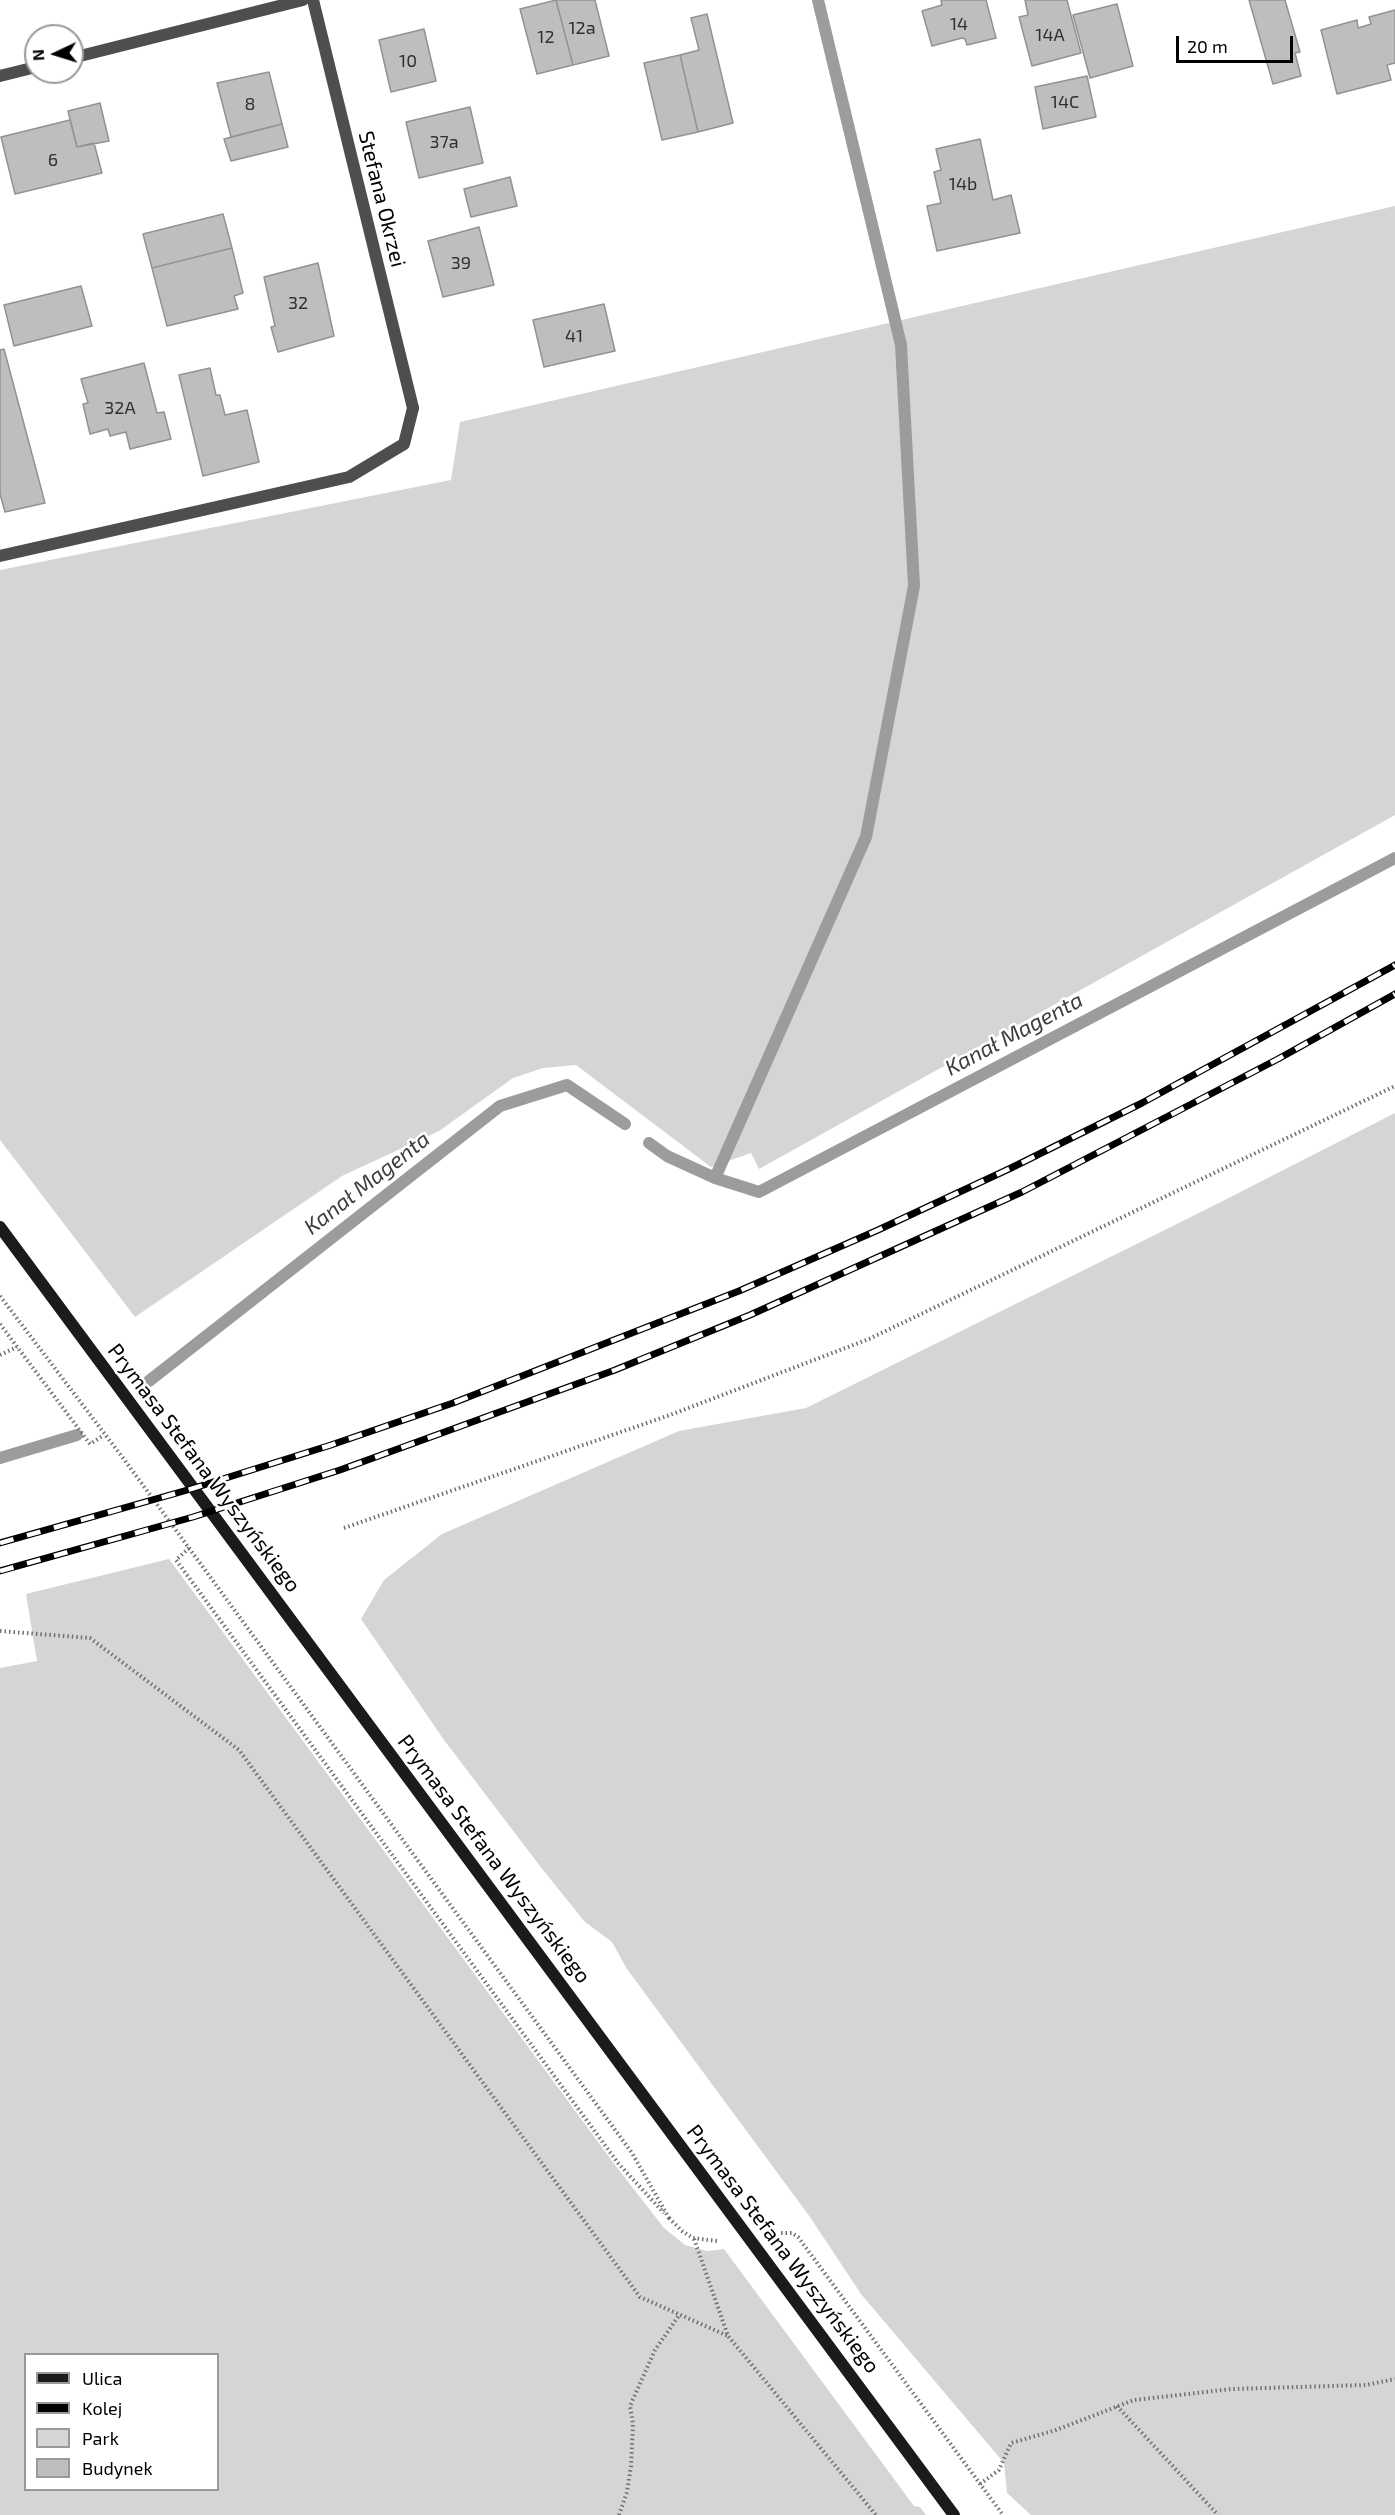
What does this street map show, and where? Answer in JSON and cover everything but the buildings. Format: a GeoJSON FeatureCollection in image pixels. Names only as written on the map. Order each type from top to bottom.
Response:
{"type":"FeatureCollection","features":[{"type":"Feature","properties":{"kind":"main road","name":"Prymasa Stefana Wyszyńskiego"},"geometry":{"type":"LineString","coordinates":[[0,1227],[954,2515]]}},
{"type":"Feature","properties":{"kind":"street"},"geometry":{"type":"LineString","coordinates":[[84,55],[303,0]]}},
{"type":"Feature","properties":{"kind":"street","name":"Stefana Okrzei"},"geometry":{"type":"LineString","coordinates":[[0,556],[349,477],[404,444],[413,408],[313,0]]}},
{"type":"Feature","properties":{"kind":"street"},"geometry":{"type":"LineString","coordinates":[[0,76],[24,70]]}},
{"type":"Feature","properties":{"kind":"path"},"geometry":{"type":"LineString","coordinates":[[344,1528],[670,1415],[869,1339],[1395,1086]]}},
{"type":"Feature","properties":{"kind":"path"},"geometry":{"type":"LineString","coordinates":[[0,1296],[189,1548],[632,2153],[670,2220]]}},
{"type":"Feature","properties":{"kind":"path"},"geometry":{"type":"LineString","coordinates":[[0,1324],[90,1444],[104,1435]]}},
{"type":"Feature","properties":{"kind":"path"},"geometry":{"type":"LineString","coordinates":[[0,1355],[17,1347]]}},
{"type":"Feature","properties":{"kind":"path"},"geometry":{"type":"LineString","coordinates":[[189,1548],[176,1560],[618,2163],[682,2231],[693,2238],[717,2241]]}},
{"type":"Feature","properties":{"kind":"path"},"geometry":{"type":"LineString","coordinates":[[0,1631],[90,1638],[240,1750],[640,2297],[728,2336]]}},
{"type":"Feature","properties":{"kind":"path"},"geometry":{"type":"LineString","coordinates":[[781,2234],[792,2233],[798,2237],[1003,2515]]}},
{"type":"Feature","properties":{"kind":"path"},"geometry":{"type":"LineString","coordinates":[[693,2238],[728,2336],[876,2515]]}},
{"type":"Feature","properties":{"kind":"path"},"geometry":{"type":"LineString","coordinates":[[619,2515],[627,2492],[631,2466],[633,2424],[630,2406],[655,2350],[680,2314]]}},
{"type":"Feature","properties":{"kind":"path"},"geometry":{"type":"LineString","coordinates":[[980,2484],[999,2470],[1011,2443],[1056,2430],[1134,2400],[1232,2389],[1366,2385],[1395,2379]]}},
{"type":"Feature","properties":{"kind":"path"},"geometry":{"type":"LineString","coordinates":[[1117,2406],[1218,2515]]}},
{"type":"Feature","properties":{"kind":"green space"},"geometry":{"type":"Polygon","coordinates":[[[1395,206],[1395,815],[759,1169],[751,1153],[711,1167],[576,1065],[543,1068],[513,1078],[439,1131],[342,1176],[135,1317],[0,1140],[0,570],[451,480],[460,422],[1395,206]]]}},
{"type":"Feature","properties":{"kind":"green space"},"geometry":{"type":"Polygon","coordinates":[[[1395,1113],[1395,2515],[1031,2515],[1007,2493],[1004,2463],[861,2294],[810,2217],[627,1969],[612,1942],[585,1922],[543,1870],[444,1740],[361,1619],[384,1580],[442,1534],[679,1431],[806,1408],[1395,1113]]]}},
{"type":"Feature","properties":{"kind":"green space"},"geometry":{"type":"Polygon","coordinates":[[[169,1559],[615,2165],[664,2228],[685,2245],[707,2251],[724,2249],[914,2506],[920,2507],[926,2515],[0,2515],[0,1668],[37,1661],[26,1594],[169,1559]]]}},
{"type":"Feature","properties":{"kind":"waterway"},"geometry":{"type":"LineString","coordinates":[[715,1178],[866,837],[914,586],[901,345],[818,0]]}},
{"type":"Feature","properties":{"kind":"waterway","name":"Kanał Magenta"},"geometry":{"type":"LineString","coordinates":[[649,1143],[667,1156],[715,1178],[759,1192],[1395,858]]}},
{"type":"Feature","properties":{"kind":"waterway","name":"Kanał Magenta"},"geometry":{"type":"LineString","coordinates":[[149,1381],[500,1106],[567,1085],[625,1124]]}},
{"type":"Feature","properties":{"kind":"waterway","name":"Kanał Magenta"},"geometry":{"type":"LineString","coordinates":[[0,1458],[77,1435]]}},
{"type":"Feature","properties":{"kind":"railway"},"geometry":{"type":"LineString","coordinates":[[0,1543],[191,1489],[331,1445],[453,1403],[739,1291],[1011,1168],[1142,1103],[1395,965]]}},
{"type":"Feature","properties":{"kind":"railway"},"geometry":{"type":"LineString","coordinates":[[0,1571],[193,1517],[340,1470],[615,1370],[750,1315],[1022,1192],[1278,1059],[1395,994]]}}]}
